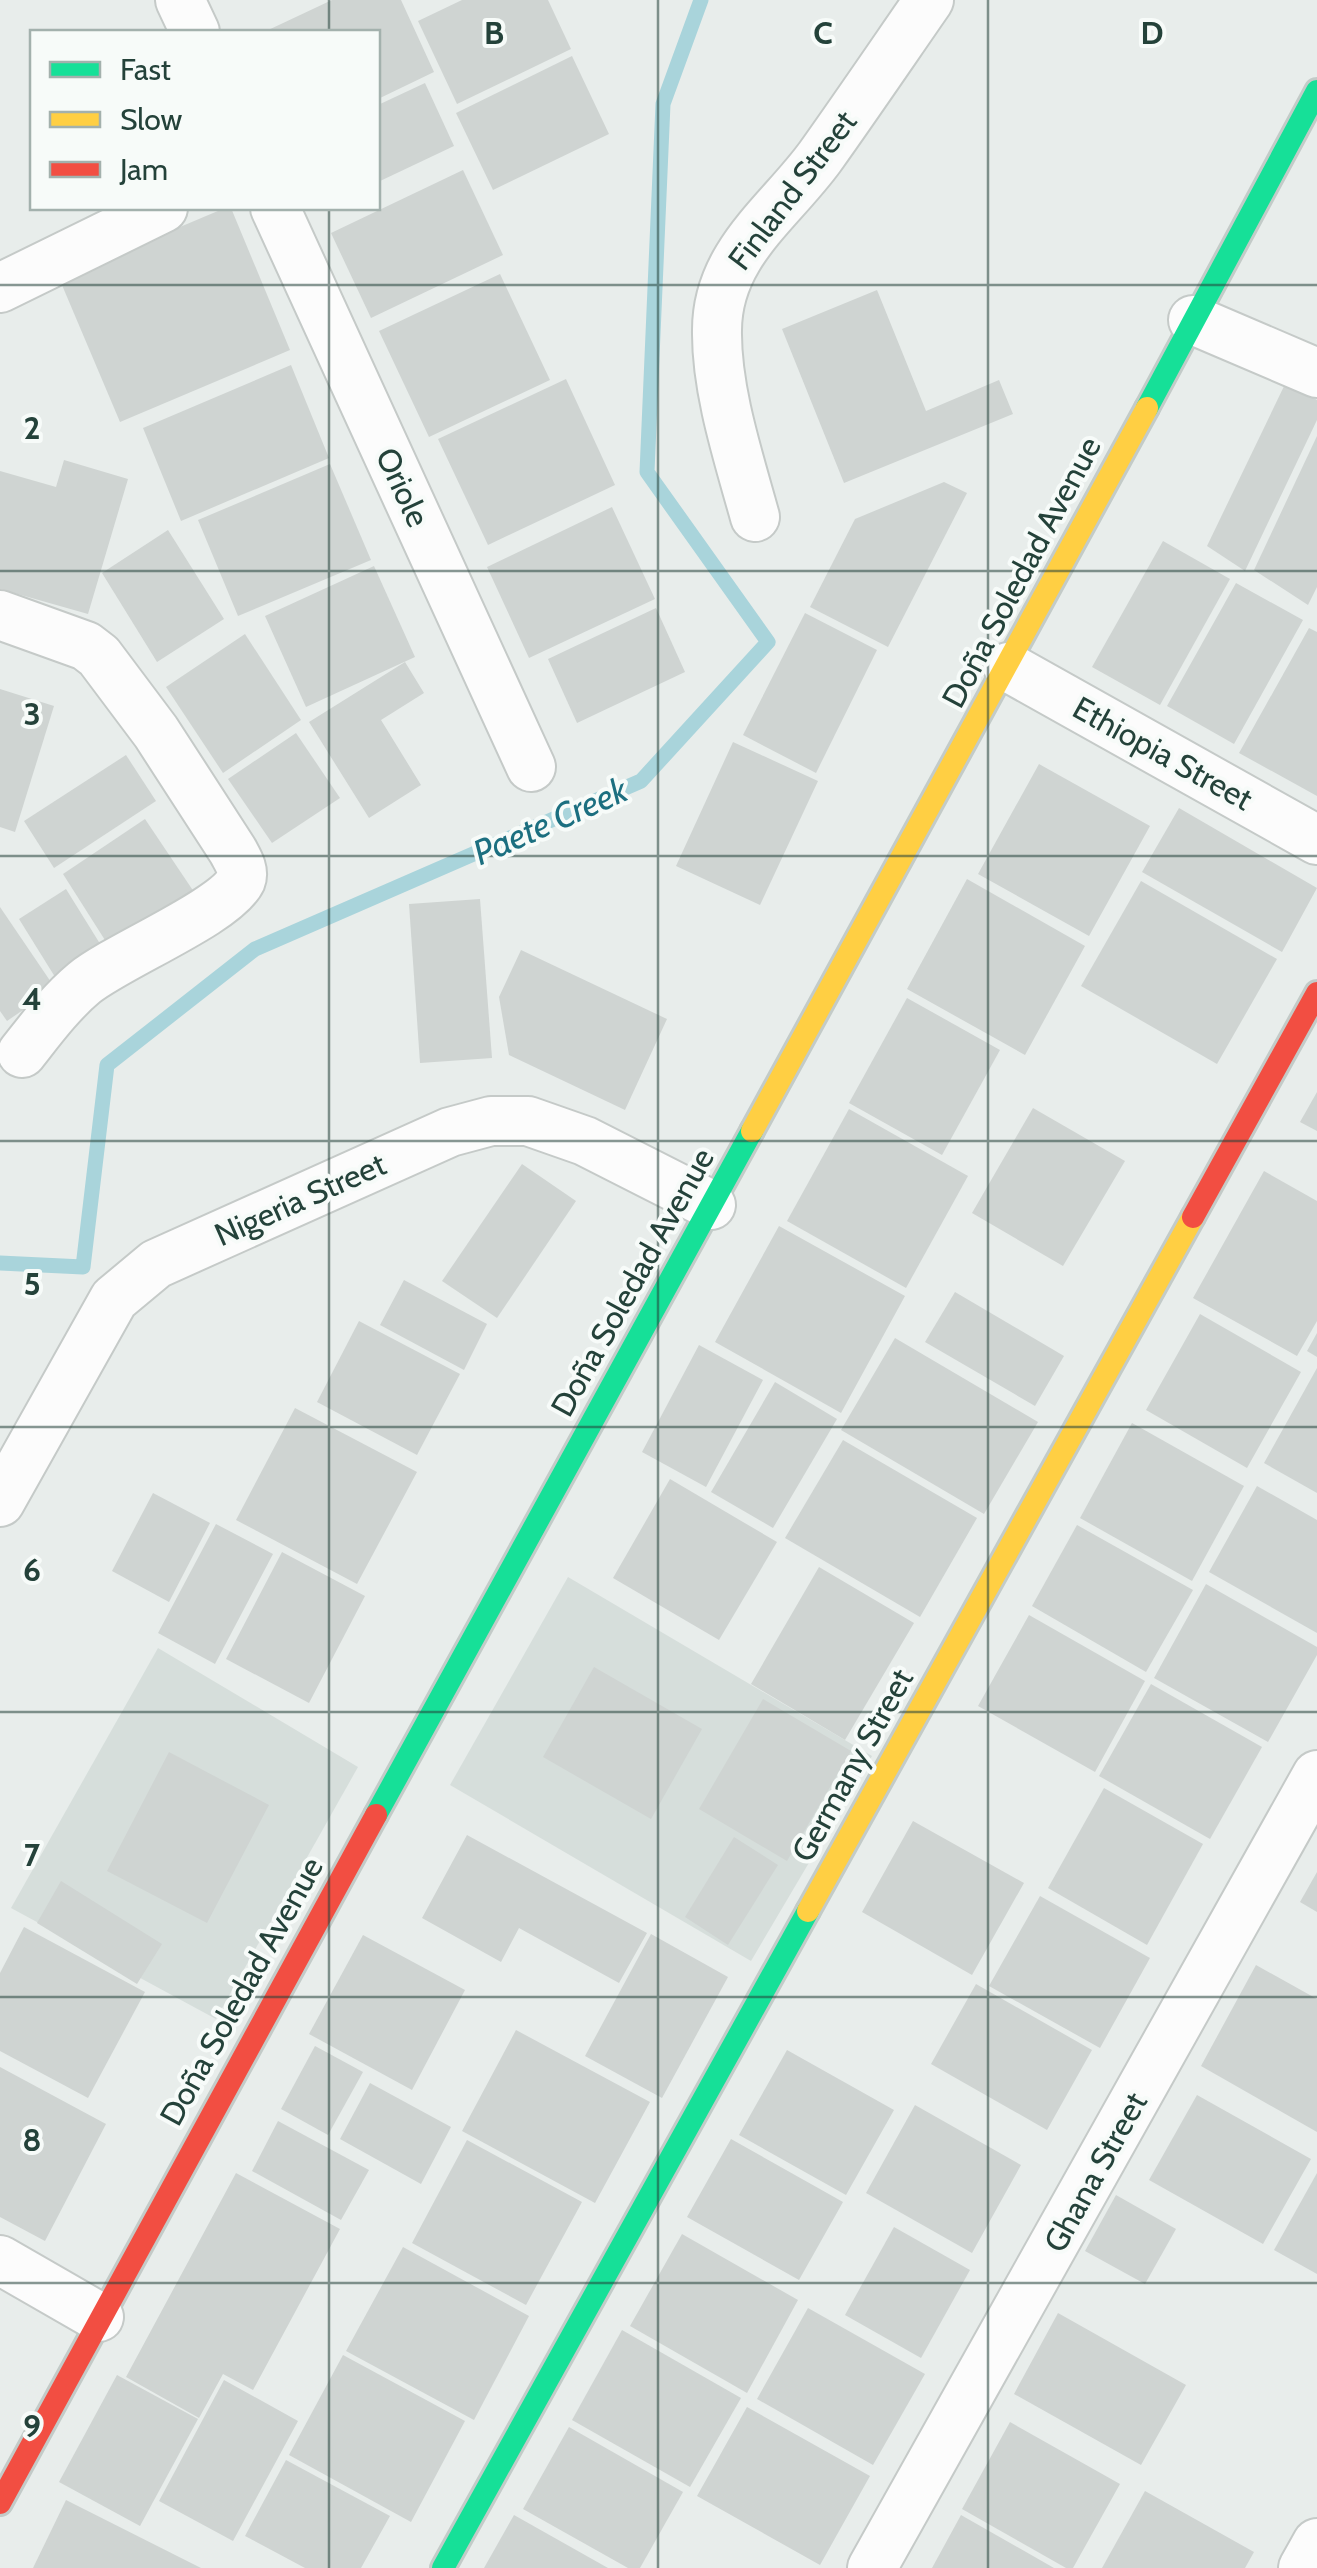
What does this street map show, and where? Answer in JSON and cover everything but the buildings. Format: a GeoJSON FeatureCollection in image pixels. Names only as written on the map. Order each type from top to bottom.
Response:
{"type":"FeatureCollection","features":[{"type":"Feature","properties":{"kind":"main road","name":"Doña Soledad Avenue"},"geometry":{"type":"LineString","coordinates":[[0,2503],[1008,666],[1317,90]]}},
{"type":"Feature","properties":{"kind":"main road","name":"Germany Street"},"geometry":{"type":"LineString","coordinates":[[444,2568],[1317,993]]}},
{"type":"Feature","properties":{"kind":"street"},"geometry":{"type":"LineString","coordinates":[[180,0],[194,30]]}},
{"type":"Feature","properties":{"kind":"street","name":"Finland Street"},"geometry":{"type":"LineString","coordinates":[[755,517],[728,418],[716,329],[725,278],[744,244],[816,161],[929,0]]}},
{"type":"Feature","properties":{"kind":"street"},"geometry":{"type":"LineString","coordinates":[[0,288],[159,210]]}},
{"type":"Feature","properties":{"kind":"street","name":"Oriole"},"geometry":{"type":"LineString","coordinates":[[276,210],[531,767]]}},
{"type":"Feature","properties":{"kind":"street"},"geometry":{"type":"LineString","coordinates":[[1193,320],[1317,373]]}},
{"type":"Feature","properties":{"kind":"street"},"geometry":{"type":"LineString","coordinates":[[0,615],[86,646],[98,656],[156,732],[233,851],[242,872],[240,882],[228,894],[85,982],[22,1053]]}},
{"type":"Feature","properties":{"kind":"street","name":"Ethiopia Street"},"geometry":{"type":"LineString","coordinates":[[1008,666],[1317,840]]}},
{"type":"Feature","properties":{"kind":"street","name":"Nigeria Street"},"geometry":{"type":"LineString","coordinates":[[0,1502],[114,1299],[156,1264],[450,1132],[491,1120],[528,1121],[584,1141],[710,1205]]}},
{"type":"Feature","properties":{"kind":"street","name":"Ghana Street"},"geometry":{"type":"LineString","coordinates":[[872,2568],[1317,1775]]}},
{"type":"Feature","properties":{"kind":"street"},"geometry":{"type":"LineString","coordinates":[[0,2260],[99,2317]]}},
{"type":"Feature","properties":{"kind":"street"},"geometry":{"type":"LineString","coordinates":[[1303,2568],[1317,2543]]}},
{"type":"Feature","properties":{"kind":"shaded area"},"geometry":{"type":"Polygon","coordinates":[[[568,1577],[872,1756],[751,1961],[450,1785],[568,1577]]]}},
{"type":"Feature","properties":{"kind":"shaded area"},"geometry":{"type":"Polygon","coordinates":[[[158,1648],[358,1767],[216,2019],[11,1908],[158,1648]]]}},
{"type":"Feature","properties":{"kind":"waterway","name":"Paete Creek"},"geometry":{"type":"LineString","coordinates":[[0,1263],[83,1267],[107,1065],[255,949],[641,781],[768,642],[647,472],[663,104],[701,0]]}},
{"type":"Feature","properties":{"kind":"traffic: fast"},"geometry":{"type":"LineString","coordinates":[[1147,408],[1317,91]]}},
{"type":"Feature","properties":{"kind":"traffic: fast"},"geometry":{"type":"LineString","coordinates":[[376,1815],[752,1131]]}},
{"type":"Feature","properties":{"kind":"traffic: fast"},"geometry":{"type":"LineString","coordinates":[[443,2568],[808,1911]]}},
{"type":"Feature","properties":{"kind":"traffic: slow"},"geometry":{"type":"LineString","coordinates":[[752,1131],[1147,408]]}},
{"type":"Feature","properties":{"kind":"traffic: slow"},"geometry":{"type":"LineString","coordinates":[[808,1911],[1193,1217]]}},
{"type":"Feature","properties":{"kind":"traffic: jam"},"geometry":{"type":"LineString","coordinates":[[1193,1217],[1317,993]]}},
{"type":"Feature","properties":{"kind":"traffic: jam"},"geometry":{"type":"LineString","coordinates":[[0,2503],[376,1815]]}}]}
